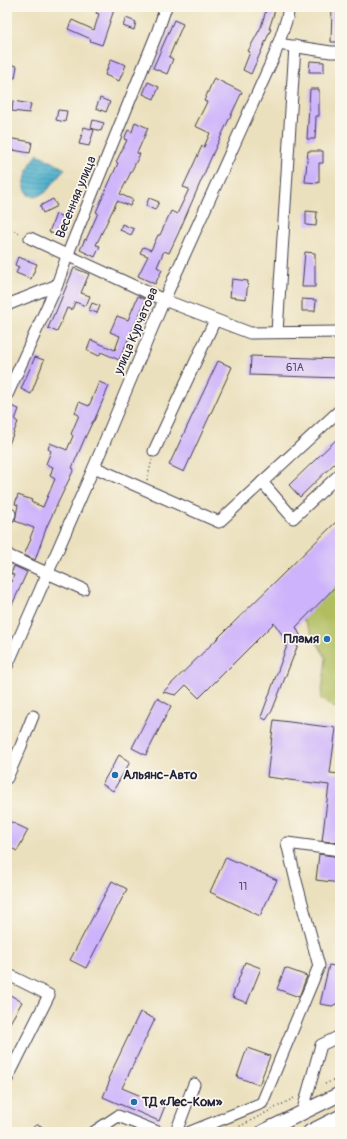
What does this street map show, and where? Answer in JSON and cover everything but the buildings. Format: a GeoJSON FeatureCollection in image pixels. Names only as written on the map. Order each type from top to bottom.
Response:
{"type":"FeatureCollection","features":[{"type":"Feature","properties":{"kind":"main road"},"geometry":{"type":"LineString","coordinates":[[263,1132],[340,1094]]}},
{"type":"Feature","properties":{"kind":"main road"},"geometry":{"type":"LineString","coordinates":[[310,1132],[340,1117]]}},
{"type":"Feature","properties":{"kind":"street","name":"Весенняя улица"},"geometry":{"type":"LineString","coordinates":[[7,394],[57,285],[67,256],[157,33],[166,7]]}},
{"type":"Feature","properties":{"kind":"street","name":"улица Курчатова"},"geometry":{"type":"LineString","coordinates":[[7,666],[94,467],[164,300],[278,44],[287,18],[289,7]]}},
{"type":"Feature","properties":{"kind":"street"},"geometry":{"type":"LineString","coordinates":[[278,44],[340,52]]}},
{"type":"Feature","properties":{"kind":"street"},"geometry":{"type":"LineString","coordinates":[[278,332],[295,46]]}},
{"type":"Feature","properties":{"kind":"street"},"geometry":{"type":"LineString","coordinates":[[30,238],[164,300],[250,333],[340,332]]}},
{"type":"Feature","properties":{"kind":"street"},"geometry":{"type":"LineString","coordinates":[[7,305],[57,285]]}},
{"type":"Feature","properties":{"kind":"street"},"geometry":{"type":"LineString","coordinates":[[154,452],[215,320]]}},
{"type":"Feature","properties":{"kind":"street"},"geometry":{"type":"LineString","coordinates":[[94,467],[219,522],[340,410]]}},
{"type":"Feature","properties":{"kind":"street"},"geometry":{"type":"LineString","coordinates":[[262,482],[293,518],[340,474]]}},
{"type":"Feature","properties":{"kind":"street"},"geometry":{"type":"LineString","coordinates":[[7,553],[9,556],[46,574],[84,589]]}},
{"type":"Feature","properties":{"kind":"street"},"geometry":{"type":"LineString","coordinates":[[7,778],[32,716]]}},
{"type":"Feature","properties":{"kind":"street"},"geometry":{"type":"LineString","coordinates":[[190,1132],[262,1102],[318,966],[287,843],[340,850]]}},
{"type":"Feature","properties":{"kind":"street"},"geometry":{"type":"LineString","coordinates":[[7,974],[49,995],[7,1079]]}},
{"type":"Feature","properties":{"kind":"street"},"geometry":{"type":"LineString","coordinates":[[302,1113],[321,1045],[340,1036]]}},
{"type":"Feature","properties":{"kind":"street"},"geometry":{"type":"LineString","coordinates":[[176,1132],[194,1084]]}},
{"type":"Feature","properties":{"kind":"street"},"geometry":{"type":"LineString","coordinates":[[94,1132],[118,1116],[158,1132]]}},
{"type":"Feature","properties":{"kind":"path"},"geometry":{"type":"LineString","coordinates":[[7,227],[30,238]]}},
{"type":"Feature","properties":{"kind":"path"},"geometry":{"type":"LineString","coordinates":[[144,489],[154,452]]}},
{"type":"Feature","properties":{"kind":"path"},"geometry":{"type":"LineString","coordinates":[[326,1084],[340,1076]]}},
{"type":"Feature","properties":{"kind":"path"},"geometry":{"type":"LineString","coordinates":[[229,1132],[295,1099],[298,1094]]}},
{"type":"Feature","properties":{"kind":"green space","name":"Пламя"},"geometry":{"type":"Polygon","coordinates":[[[340,582],[340,711],[321,699],[326,658],[303,619],[340,582]]]}},
{"type":"Feature","properties":{"kind":"water"},"geometry":{"type":"Polygon","coordinates":[[[38,154],[65,169],[45,193],[35,197],[28,195],[24,186],[31,163],[38,154]]]}},
{"type":"Feature","properties":{"kind":"place","name":"Пламя"},"geometry":{"type":"Point","coordinates":[327,639]}},
{"type":"Feature","properties":{"kind":"place","name":"Альянс-Авто"},"geometry":{"type":"Point","coordinates":[115,775]}},
{"type":"Feature","properties":{"kind":"place","name":"ТД «Лес-Ком»"},"geometry":{"type":"Point","coordinates":[134,1102]}}]}
